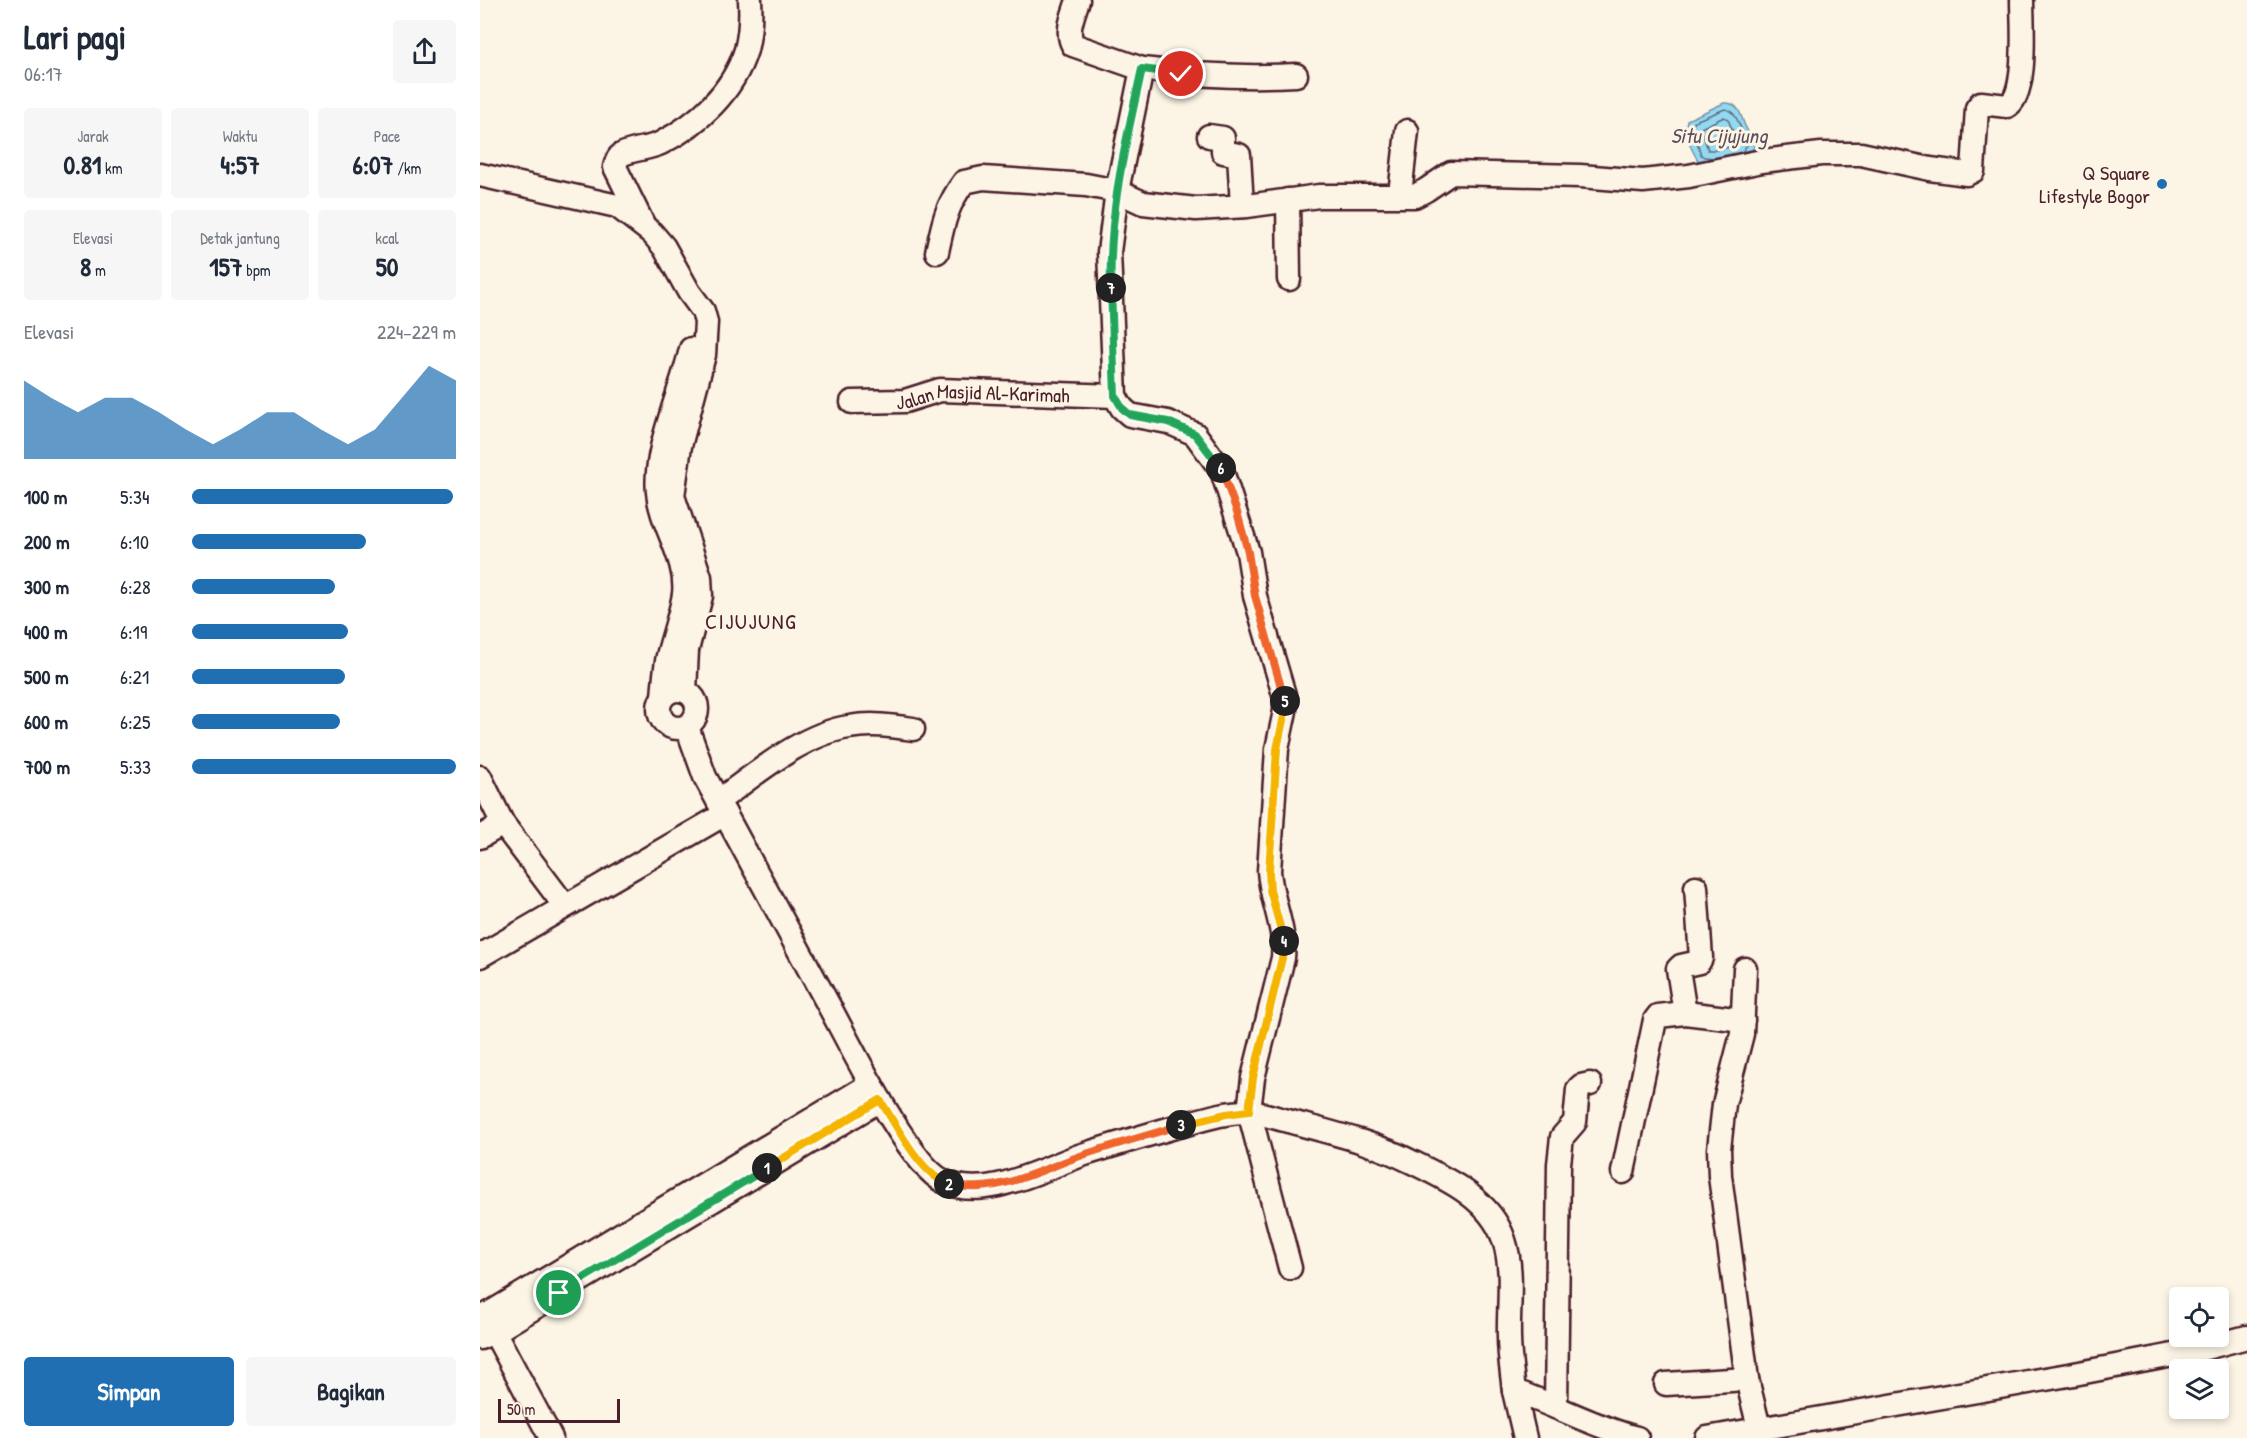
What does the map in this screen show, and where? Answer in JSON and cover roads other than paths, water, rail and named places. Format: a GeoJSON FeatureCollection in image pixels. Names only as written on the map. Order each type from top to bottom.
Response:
{"type":"FeatureCollection","features":[{"type":"Feature","properties":{"kind":"street"},"geometry":{"type":"LineString","coordinates":[[685,691],[687,650],[701,596],[700,577],[673,496],[680,446],[704,355],[706,322],[703,311],[688,292],[664,248],[644,224],[615,167],[621,155],[660,144],[694,123],[714,105],[733,78],[746,51],[751,19],[750,0]]}},
{"type":"Feature","properties":{"kind":"street"},"geometry":{"type":"LineString","coordinates":[[1078,0],[1069,38],[1073,45],[1142,69],[1227,76],[1296,75]]}},
{"type":"Feature","properties":{"kind":"street"},"geometry":{"type":"LineString","coordinates":[[937,252],[944,219],[952,199],[964,183],[983,178],[1086,185],[1117,191],[1167,215],[1196,209],[1242,206],[1319,196],[1400,194],[1415,196],[1451,173],[1580,176],[1643,181],[1689,176],[1762,161],[1821,154],[1861,154],[1930,169],[1967,174],[1972,171],[1977,108],[1981,103],[2007,106],[2016,98],[2020,77],[2022,0]]}},
{"type":"Feature","properties":{"kind":"street"},"geometry":{"type":"LineString","coordinates":[[1142,69],[1117,191],[1110,252],[1115,396],[1122,408],[1130,415],[1168,422],[1195,434],[1222,471],[1248,552],[1255,596],[1285,698],[1285,711],[1277,749],[1269,871],[1270,890],[1284,944],[1253,1078],[1249,1111],[1290,1268]]}},
{"type":"Feature","properties":{"kind":"street"},"geometry":{"type":"LineString","coordinates":[[1400,194],[1407,131]]}},
{"type":"Feature","properties":{"kind":"street"},"geometry":{"type":"LineString","coordinates":[[1209,136],[1223,138],[1223,152],[1239,155],[1242,206]]}},
{"type":"Feature","properties":{"kind":"street"},"geometry":{"type":"LineString","coordinates":[[480,175],[617,206],[644,224]]}},
{"type":"Feature","properties":{"kind":"street"},"geometry":{"type":"LineString","coordinates":[[1288,200],[1290,279]]}},
{"type":"Feature","properties":{"kind":"street"},"geometry":{"type":"LineString","coordinates":[[663,697],[667,693],[678,690],[693,696],[698,713],[694,722],[678,729],[669,727],[659,714],[668,657],[684,585],[680,565],[663,519],[657,490],[663,449],[693,335],[688,292]]}},
{"type":"Feature","properties":{"kind":"street","name":"Jalan Masjid Al-Karimah"},"geometry":{"type":"LineString","coordinates":[[852,402],[905,401],[940,390],[1115,396]]}},
{"type":"Feature","properties":{"kind":"street"},"geometry":{"type":"LineString","coordinates":[[480,956],[565,906],[721,807],[776,759],[825,733],[850,726],[879,725],[913,729]]}},
{"type":"Feature","properties":{"kind":"street"},"geometry":{"type":"LineString","coordinates":[[687,727],[705,777],[876,1092],[916,1156],[933,1176],[944,1182],[972,1188],[1019,1179],[1081,1155],[1192,1122],[1249,1111],[1371,1143],[1447,1179],[1492,1216],[1504,1239],[1508,1261],[1509,1340],[1525,1438]]}},
{"type":"Feature","properties":{"kind":"street"},"geometry":{"type":"LineString","coordinates":[[480,777],[503,824],[565,906]]}},
{"type":"Feature","properties":{"kind":"street"},"geometry":{"type":"LineString","coordinates":[[480,837],[503,824]]}},
{"type":"Feature","properties":{"kind":"street"},"geometry":{"type":"LineString","coordinates":[[1685,1013],[1678,969],[1681,966],[1699,962],[1701,958],[1696,887]]}},
{"type":"Feature","properties":{"kind":"street"},"geometry":{"type":"LineString","coordinates":[[1744,969],[1741,1043],[1724,1104],[1719,1149],[1720,1176],[1747,1379],[1759,1428]]}},
{"type":"Feature","properties":{"kind":"street"},"geometry":{"type":"LineString","coordinates":[[1623,1172],[1655,1020],[1663,1014],[1685,1013],[1743,1020]]}},
{"type":"Feature","properties":{"kind":"street"},"geometry":{"type":"LineString","coordinates":[[1551,1405],[1559,1164],[1562,1137],[1575,1122],[1578,1089],[1590,1084]]}},
{"type":"Feature","properties":{"kind":"street"},"geometry":{"type":"LineString","coordinates":[[483,1327],[876,1092]]}},
{"type":"Feature","properties":{"kind":"street"},"geometry":{"type":"LineString","coordinates":[[483,1327],[534,1438]]}},
{"type":"Feature","properties":{"kind":"street"},"geometry":{"type":"LineString","coordinates":[[483,1327],[550,1438]]}},
{"type":"Feature","properties":{"kind":"street"},"geometry":{"type":"LineString","coordinates":[[1707,1438],[2194,1352],[2247,1337]]}},
{"type":"Feature","properties":{"kind":"street"},"geometry":{"type":"LineString","coordinates":[[1666,1384],[1747,1379]]}},
{"type":"Feature","properties":{"kind":"street"},"geometry":{"type":"LineString","coordinates":[[1517,1392],[1609,1431],[1637,1438]]}},
{"type":"Feature","properties":{"kind":"water","name":"Situ Cijujung"},"geometry":{"type":"Polygon","coordinates":[[[1724,103],[1738,109],[1746,129],[1756,141],[1752,152],[1707,164],[1699,162],[1691,148],[1687,120],[1724,103]]]}},
{"type":"Feature","properties":{"kind":"place","name":"Q Square Lifestyle Bogor"},"geometry":{"type":"Point","coordinates":[2162,184]}},
{"type":"Feature","properties":{"kind":"district","name":"CIJUJUNG"},"geometry":{"type":"Point","coordinates":[751,621]}}]}
